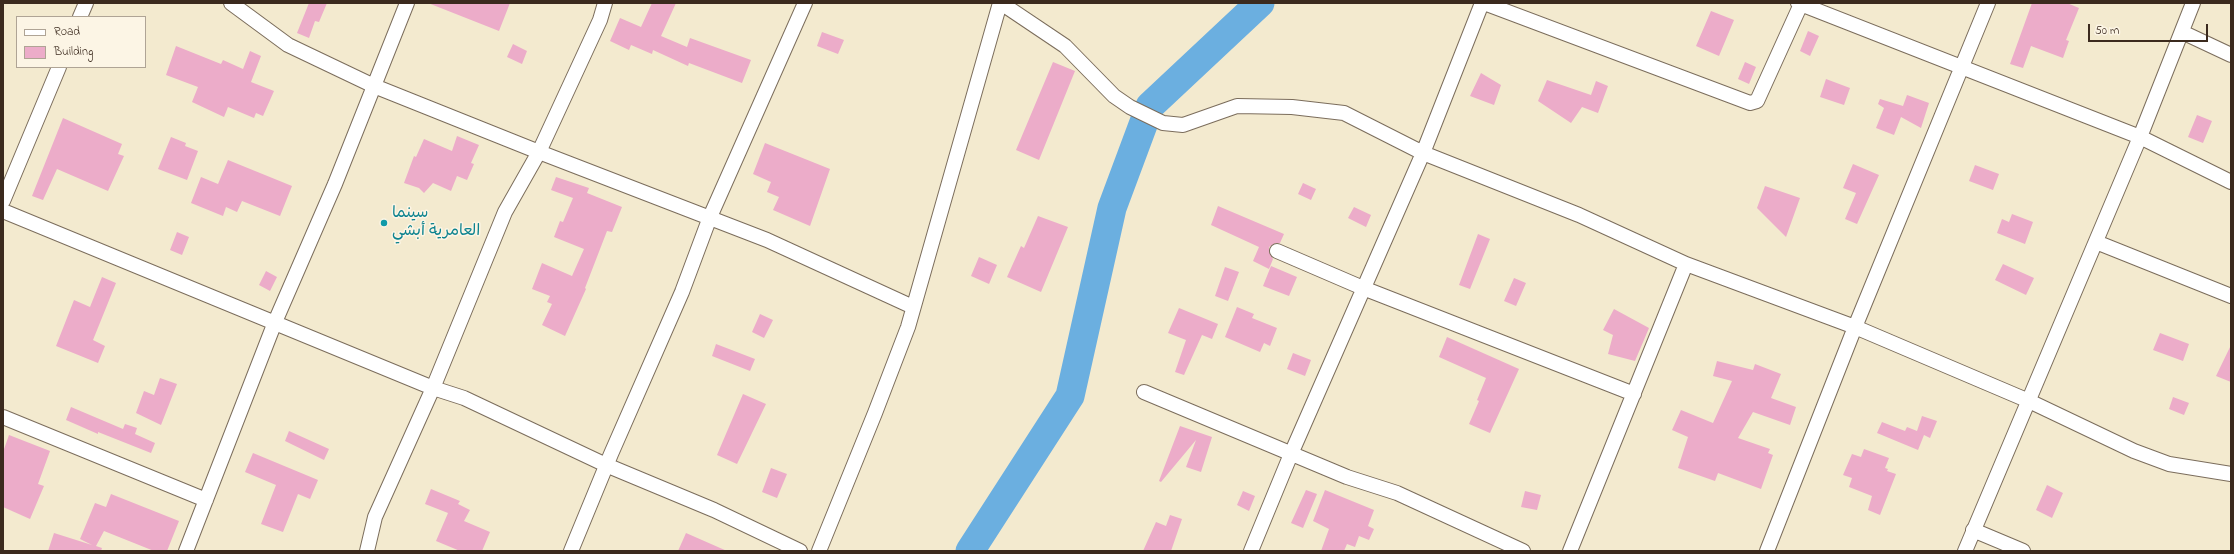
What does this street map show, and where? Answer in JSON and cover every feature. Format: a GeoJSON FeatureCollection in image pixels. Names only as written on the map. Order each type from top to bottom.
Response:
{"type":"FeatureCollection","features":[{"type":"Feature","properties":{"kind":"street"},"geometry":{"type":"LineString","coordinates":[[80,16],[86,3]]}},
{"type":"Feature","properties":{"kind":"street"},"geometry":{"type":"LineString","coordinates":[[231,3],[288,45],[374,86],[539,152],[767,240],[913,307]]}},
{"type":"Feature","properties":{"kind":"street"},"geometry":{"type":"LineString","coordinates":[[186,551],[274,322],[334,184],[407,3]]}},
{"type":"Feature","properties":{"kind":"street"},"geometry":{"type":"LineString","coordinates":[[367,551],[375,517],[433,388],[506,212],[539,152],[600,20],[605,3]]}},
{"type":"Feature","properties":{"kind":"street"},"geometry":{"type":"LineString","coordinates":[[572,551],[606,465],[682,292],[710,217],[805,3]]}},
{"type":"Feature","properties":{"kind":"street"},"geometry":{"type":"LineString","coordinates":[[819,551],[875,413],[913,307],[1000,3],[1065,46],[1114,96],[1130,107],[1163,123],[1183,125],[1237,106],[1292,106],[1344,113],[1423,152],[1579,215],[1686,264],[1855,327],[2029,401],[2134,451],[2169,464],[2231,474]]}},
{"type":"Feature","properties":{"kind":"street"},"geometry":{"type":"LineString","coordinates":[[1251,551],[1291,454],[1423,152],[1483,3],[1750,103],[1757,102],[1799,4],[2140,137],[2231,182]]}},
{"type":"Feature","properties":{"kind":"street"},"geometry":{"type":"LineString","coordinates":[[1767,551],[1855,327],[1988,3]]}},
{"type":"Feature","properties":{"kind":"street"},"geometry":{"type":"LineString","coordinates":[[1965,551],[2140,137],[2193,3]]}},
{"type":"Feature","properties":{"kind":"street"},"geometry":{"type":"LineString","coordinates":[[2182,32],[2231,54]]}},
{"type":"Feature","properties":{"kind":"street"},"geometry":{"type":"LineString","coordinates":[[3,201],[59,68]]}},
{"type":"Feature","properties":{"kind":"street"},"geometry":{"type":"LineString","coordinates":[[3,211],[433,388],[464,398],[606,465],[714,510],[800,551]]}},
{"type":"Feature","properties":{"kind":"street"},"geometry":{"type":"LineString","coordinates":[[2096,242],[2231,296]]}},
{"type":"Feature","properties":{"kind":"street"},"geometry":{"type":"LineString","coordinates":[[1276,251],[1363,288],[1634,394]]}},
{"type":"Feature","properties":{"kind":"street"},"geometry":{"type":"LineString","coordinates":[[1570,551],[1686,264]]}},
{"type":"Feature","properties":{"kind":"street"},"geometry":{"type":"LineString","coordinates":[[1144,392],[1347,477],[1396,493],[1523,551]]}},
{"type":"Feature","properties":{"kind":"street"},"geometry":{"type":"LineString","coordinates":[[3,417],[206,500]]}},
{"type":"Feature","properties":{"kind":"street"},"geometry":{"type":"LineString","coordinates":[[1973,530],[2023,551]]}},
{"type":"Feature","properties":{"kind":"building"},"geometry":{"type":"Polygon","coordinates":[[[309,3],[327,3],[319,22],[315,21],[309,38],[297,33],[309,3]]]}},
{"type":"Feature","properties":{"kind":"building"},"geometry":{"type":"Polygon","coordinates":[[[428,3],[510,3],[499,31],[428,3]]]}},
{"type":"Feature","properties":{"kind":"building"},"geometry":{"type":"Polygon","coordinates":[[[652,3],[676,3],[661,36],[687,47],[690,38],[751,60],[742,83],[689,63],[688,66],[653,50],[652,54],[631,45],[629,50],[610,41],[620,18],[641,27],[652,3]]]}},
{"type":"Feature","properties":{"kind":"building"},"geometry":{"type":"Polygon","coordinates":[[[2032,3],[2067,3],[2079,8],[2066,40],[2069,41],[2063,58],[2031,46],[2023,68],[2010,64],[2032,3]]]}},
{"type":"Feature","properties":{"kind":"building"},"geometry":{"type":"Polygon","coordinates":[[[1711,11],[1734,20],[1719,56],[1696,46],[1711,11]]]}},
{"type":"Feature","properties":{"kind":"building"},"geometry":{"type":"Polygon","coordinates":[[[1808,31],[1819,36],[1810,56],[1800,51],[1808,31]]]}},
{"type":"Feature","properties":{"kind":"building"},"geometry":{"type":"Polygon","coordinates":[[[822,32],[844,40],[838,54],[817,46],[822,32]]]}},
{"type":"Feature","properties":{"kind":"building"},"geometry":{"type":"Polygon","coordinates":[[[513,44],[527,51],[522,64],[507,57],[513,44]]]}},
{"type":"Feature","properties":{"kind":"building"},"geometry":{"type":"Polygon","coordinates":[[[176,46],[221,64],[223,60],[243,69],[250,51],[261,56],[251,82],[274,91],[263,116],[256,113],[254,118],[228,107],[224,117],[192,102],[198,87],[166,75],[176,46]]]}},
{"type":"Feature","properties":{"kind":"building"},"geometry":{"type":"Polygon","coordinates":[[[1053,62],[1075,71],[1039,160],[1016,150],[1053,62]]]}},
{"type":"Feature","properties":{"kind":"building"},"geometry":{"type":"Polygon","coordinates":[[[1745,62],[1756,67],[1749,84],[1738,79],[1745,62]]]}},
{"type":"Feature","properties":{"kind":"building"},"geometry":{"type":"Polygon","coordinates":[[[1481,73],[1501,85],[1494,105],[1470,96],[1481,73]]]}},
{"type":"Feature","properties":{"kind":"building"},"geometry":{"type":"Polygon","coordinates":[[[1826,79],[1850,88],[1844,105],[1820,97],[1826,79]]]}},
{"type":"Feature","properties":{"kind":"building"},"geometry":{"type":"Polygon","coordinates":[[[1547,80],[1591,95],[1596,81],[1608,86],[1598,113],[1582,107],[1571,123],[1538,101],[1547,80]]]}},
{"type":"Feature","properties":{"kind":"building"},"geometry":{"type":"Polygon","coordinates":[[[1907,95],[1929,103],[1921,128],[1901,117],[1894,135],[1876,128],[1884,108],[1878,104],[1880,99],[1903,106],[1907,95]]]}},
{"type":"Feature","properties":{"kind":"building"},"geometry":{"type":"Polygon","coordinates":[[[2197,115],[2212,121],[2203,143],[2188,137],[2197,115]]]}},
{"type":"Feature","properties":{"kind":"building"},"geometry":{"type":"Polygon","coordinates":[[[63,118],[122,144],[118,154],[124,156],[108,191],[57,169],[43,200],[32,196],[63,118]]]}},
{"type":"Feature","properties":{"kind":"building"},"geometry":{"type":"Polygon","coordinates":[[[457,136],[479,145],[471,163],[474,164],[467,180],[457,176],[451,191],[433,183],[424,193],[419,188],[404,183],[414,156],[416,157],[424,139],[452,151],[457,136]]]}},
{"type":"Feature","properties":{"kind":"building"},"geometry":{"type":"Polygon","coordinates":[[[171,137],[186,143],[185,146],[198,151],[187,180],[158,169],[171,137]]]}},
{"type":"Feature","properties":{"kind":"building"},"geometry":{"type":"Polygon","coordinates":[[[765,143],[830,169],[810,226],[773,210],[779,197],[767,192],[771,182],[753,174],[765,143]]]}},
{"type":"Feature","properties":{"kind":"building"},"geometry":{"type":"Polygon","coordinates":[[[228,160],[292,186],[280,216],[242,201],[237,212],[226,207],[223,216],[191,203],[201,177],[218,184],[228,160]]]}},
{"type":"Feature","properties":{"kind":"building"},"geometry":{"type":"Polygon","coordinates":[[[1853,164],[1879,175],[1857,224],[1845,219],[1856,193],[1843,188],[1853,164]]]}},
{"type":"Feature","properties":{"kind":"building"},"geometry":{"type":"Polygon","coordinates":[[[1975,165],[1999,174],[1993,190],[1969,181],[1975,165]]]}},
{"type":"Feature","properties":{"kind":"building"},"geometry":{"type":"Polygon","coordinates":[[[556,177],[589,188],[587,193],[622,207],[612,232],[607,231],[585,288],[586,289],[565,336],[542,325],[552,304],[547,302],[550,296],[532,289],[542,263],[572,276],[584,249],[554,237],[560,221],[563,222],[573,198],[551,190],[556,177]]]}},
{"type":"Feature","properties":{"kind":"building"},"geometry":{"type":"Polygon","coordinates":[[[1303,183],[1316,189],[1311,200],[1298,194],[1303,183]]]}},
{"type":"Feature","properties":{"kind":"building"},"geometry":{"type":"Polygon","coordinates":[[[1765,186],[1800,198],[1786,237],[1757,208],[1765,186]]]}},
{"type":"Feature","properties":{"kind":"building"},"geometry":{"type":"Polygon","coordinates":[[[1218,206],[1284,234],[1280,243],[1276,243],[1269,247],[1269,252],[1273,259],[1269,269],[1253,261],[1259,247],[1211,225],[1218,206]]]}},
{"type":"Feature","properties":{"kind":"building"},"geometry":{"type":"Polygon","coordinates":[[[1354,207],[1371,215],[1366,227],[1348,218],[1354,207]]]}},
{"type":"Feature","properties":{"kind":"building"},"geometry":{"type":"Polygon","coordinates":[[[2012,214],[2033,222],[2025,244],[1997,233],[2002,219],[2009,222],[2012,214]]]}},
{"type":"Feature","properties":{"kind":"building"},"geometry":{"type":"Polygon","coordinates":[[[1038,216],[1068,227],[1041,292],[1007,277],[1021,246],[1024,248],[1038,216]]]}},
{"type":"Feature","properties":{"kind":"building"},"geometry":{"type":"Polygon","coordinates":[[[177,232],[189,237],[182,255],[170,250],[177,232]]]}},
{"type":"Feature","properties":{"kind":"building"},"geometry":{"type":"Polygon","coordinates":[[[1478,234],[1490,239],[1470,289],[1459,285],[1478,234]]]}},
{"type":"Feature","properties":{"kind":"building"},"geometry":{"type":"Polygon","coordinates":[[[979,257],[997,265],[989,284],[971,276],[979,257]]]}},
{"type":"Feature","properties":{"kind":"building"},"geometry":{"type":"Polygon","coordinates":[[[2003,264],[2034,278],[2026,295],[1995,280],[2003,264]]]}},
{"type":"Feature","properties":{"kind":"building"},"geometry":{"type":"Polygon","coordinates":[[[1271,266],[1297,277],[1289,296],[1263,286],[1271,266]]]}},
{"type":"Feature","properties":{"kind":"building"},"geometry":{"type":"Polygon","coordinates":[[[1225,267],[1239,272],[1228,301],[1215,296],[1225,267]]]}},
{"type":"Feature","properties":{"kind":"building"},"geometry":{"type":"Polygon","coordinates":[[[266,271],[277,277],[270,291],[259,285],[266,271]]]}},
{"type":"Feature","properties":{"kind":"building"},"geometry":{"type":"Polygon","coordinates":[[[102,277],[116,283],[93,340],[105,346],[98,363],[56,346],[74,300],[90,307],[102,277]]]}},
{"type":"Feature","properties":{"kind":"building"},"geometry":{"type":"Polygon","coordinates":[[[1514,278],[1526,283],[1516,306],[1504,301],[1514,278]]]}},
{"type":"Feature","properties":{"kind":"building"},"geometry":{"type":"Polygon","coordinates":[[[1237,307],[1254,314],[1252,318],[1277,328],[1270,346],[1264,343],[1260,352],[1225,337],[1237,307]]]}},
{"type":"Feature","properties":{"kind":"building"},"geometry":{"type":"Polygon","coordinates":[[[1179,308],[1218,324],[1212,339],[1202,335],[1184,375],[1175,372],[1186,340],[1168,333],[1179,308]]]}},
{"type":"Feature","properties":{"kind":"building"},"geometry":{"type":"Polygon","coordinates":[[[1614,309],[1649,328],[1635,361],[1608,354],[1613,335],[1603,330],[1614,309]]]}},
{"type":"Feature","properties":{"kind":"building"},"geometry":{"type":"Polygon","coordinates":[[[760,314],[773,320],[764,338],[752,332],[760,314]]]}},
{"type":"Feature","properties":{"kind":"building"},"geometry":{"type":"Polygon","coordinates":[[[2160,333],[2189,344],[2183,361],[2153,350],[2160,333]]]}},
{"type":"Feature","properties":{"kind":"building"},"geometry":{"type":"Polygon","coordinates":[[[1447,337],[1519,369],[1490,433],[1469,424],[1479,401],[1477,400],[1486,378],[1439,357],[1447,337]]]}},
{"type":"Feature","properties":{"kind":"building"},"geometry":{"type":"Polygon","coordinates":[[[716,344],[755,359],[750,371],[712,356],[716,344]]]}},
{"type":"Feature","properties":{"kind":"building"},"geometry":{"type":"Polygon","coordinates":[[[2231,345],[2231,382],[2216,376],[2231,345]]]}},
{"type":"Feature","properties":{"kind":"building"},"geometry":{"type":"Polygon","coordinates":[[[1293,353],[1311,360],[1305,376],[1287,369],[1293,353]]]}},
{"type":"Feature","properties":{"kind":"building"},"geometry":{"type":"Polygon","coordinates":[[[1717,361],[1753,370],[1755,364],[1781,374],[1771,398],[1796,407],[1790,425],[1753,412],[1738,438],[1770,449],[1768,453],[1773,455],[1761,489],[1718,473],[1715,481],[1678,468],[1688,437],[1672,430],[1681,410],[1713,423],[1732,381],[1713,376],[1717,361]]]}},
{"type":"Feature","properties":{"kind":"building"},"geometry":{"type":"Polygon","coordinates":[[[160,378],[177,384],[161,425],[136,413],[144,391],[154,395],[160,378]]]}},
{"type":"Feature","properties":{"kind":"building"},"geometry":{"type":"Polygon","coordinates":[[[743,394],[766,404],[737,464],[717,455],[743,394]]]}},
{"type":"Feature","properties":{"kind":"building"},"geometry":{"type":"Polygon","coordinates":[[[2173,397],[2189,403],[2184,415],[2169,409],[2173,397]]]}},
{"type":"Feature","properties":{"kind":"building"},"geometry":{"type":"Polygon","coordinates":[[[71,407],[123,429],[125,424],[137,428],[135,434],[155,443],[151,453],[98,432],[98,434],[66,420],[71,407]]]}},
{"type":"Feature","properties":{"kind":"building"},"geometry":{"type":"Polygon","coordinates":[[[1922,416],[1937,421],[1930,438],[1924,435],[1918,450],[1877,433],[1882,422],[1905,431],[1907,427],[1917,431],[1922,416]]]}},
{"type":"Feature","properties":{"kind":"building"},"geometry":{"type":"Polygon","coordinates":[[[1180,426],[1212,437],[1201,472],[1186,467],[1196,440],[1161,482],[1159,481],[1180,426]]]}},
{"type":"Feature","properties":{"kind":"building"},"geometry":{"type":"Polygon","coordinates":[[[289,431],[329,449],[324,460],[285,441],[289,431]]]}},
{"type":"Feature","properties":{"kind":"building"},"geometry":{"type":"Polygon","coordinates":[[[9,435],[50,451],[38,484],[44,486],[30,519],[3,507],[3,452],[9,435]]]}},
{"type":"Feature","properties":{"kind":"building"},"geometry":{"type":"Polygon","coordinates":[[[1864,449],[1889,458],[1885,468],[1888,469],[1887,471],[1896,474],[1880,515],[1868,510],[1872,496],[1849,487],[1852,478],[1843,475],[1852,454],[1861,457],[1864,449]]]}},
{"type":"Feature","properties":{"kind":"building"},"geometry":{"type":"Polygon","coordinates":[[[253,453],[318,480],[310,499],[298,494],[283,532],[261,524],[276,485],[245,472],[253,453]]]}},
{"type":"Feature","properties":{"kind":"building"},"geometry":{"type":"Polygon","coordinates":[[[771,468],[787,474],[777,498],[762,492],[771,468]]]}},
{"type":"Feature","properties":{"kind":"building"},"geometry":{"type":"Polygon","coordinates":[[[2047,485],[2063,493],[2052,518],[2036,510],[2047,485]]]}},
{"type":"Feature","properties":{"kind":"building"},"geometry":{"type":"Polygon","coordinates":[[[431,489],[460,501],[458,504],[470,510],[464,521],[490,532],[482,551],[460,551],[436,541],[448,513],[425,504],[431,489]]]}},
{"type":"Feature","properties":{"kind":"building"},"geometry":{"type":"Polygon","coordinates":[[[1306,490],[1317,494],[1303,528],[1291,523],[1306,490]]]}},
{"type":"Feature","properties":{"kind":"building"},"geometry":{"type":"Polygon","coordinates":[[[1325,490],[1374,510],[1368,526],[1374,529],[1369,540],[1359,536],[1355,547],[1347,544],[1344,551],[1321,551],[1329,529],[1313,521],[1325,490]]]}},
{"type":"Feature","properties":{"kind":"building"},"geometry":{"type":"Polygon","coordinates":[[[1243,491],[1255,496],[1249,511],[1237,505],[1243,491]]]}},
{"type":"Feature","properties":{"kind":"building"},"geometry":{"type":"Polygon","coordinates":[[[1525,491],[1541,495],[1537,510],[1521,507],[1525,491]]]}},
{"type":"Feature","properties":{"kind":"building"},"geometry":{"type":"Polygon","coordinates":[[[111,494],[179,521],[167,551],[154,551],[104,531],[96,546],[102,548],[101,551],[48,551],[54,533],[92,545],[80,539],[95,503],[106,507],[111,494]]]}},
{"type":"Feature","properties":{"kind":"building"},"geometry":{"type":"Polygon","coordinates":[[[1170,515],[1182,519],[1171,551],[1143,551],[1156,522],[1166,526],[1170,515]]]}},
{"type":"Feature","properties":{"kind":"building"},"geometry":{"type":"Polygon","coordinates":[[[686,533],[727,551],[678,551],[686,533]]]}},
{"type":"Feature","properties":{"kind":"waterway"},"geometry":{"type":"LineString","coordinates":[[970,551],[1070,396],[1112,208],[1150,106],[1260,3]]}},
{"type":"Feature","properties":{"kind":"place","name":"سينما العامرية أبشي"},"geometry":{"type":"Point","coordinates":[384,223]}}]}
